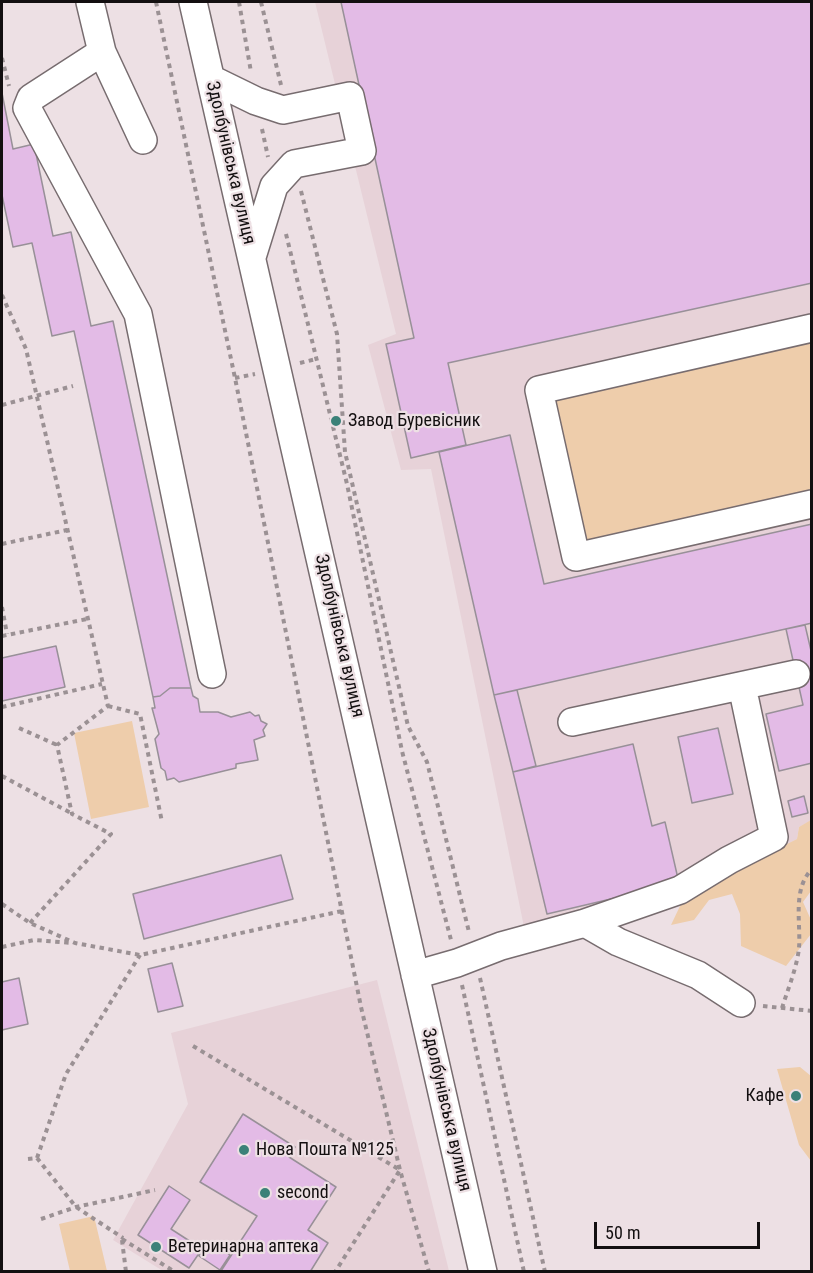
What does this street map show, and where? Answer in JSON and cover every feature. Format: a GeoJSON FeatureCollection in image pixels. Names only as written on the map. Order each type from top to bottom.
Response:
{"type":"FeatureCollection","features":[{"type":"Feature","properties":{"kind":"street"},"geometry":{"type":"LineString","coordinates":[[90,2],[102,52],[143,140]]}},
{"type":"Feature","properties":{"kind":"street","name":"Здолбунівська вулиця"},"geometry":{"type":"LineString","coordinates":[[193,2],[483,1272]]}},
{"type":"Feature","properties":{"kind":"street"},"geometry":{"type":"LineString","coordinates":[[102,52],[32,98],[27,108],[138,314],[212,674]]}},
{"type":"Feature","properties":{"kind":"street"},"geometry":{"type":"LineString","coordinates":[[211,79],[256,101],[283,110],[350,96],[362,151],[294,164],[274,186],[252,258]]}},
{"type":"Feature","properties":{"kind":"street"},"geometry":{"type":"LineString","coordinates":[[812,328],[538,390],[576,557],[812,504]]}},
{"type":"Feature","properties":{"kind":"street"},"geometry":{"type":"LineString","coordinates":[[572,722],[796,674]]}},
{"type":"Feature","properties":{"kind":"street"},"geometry":{"type":"LineString","coordinates":[[415,975],[466,960],[501,946],[585,923],[680,890],[729,860],[774,837],[742,686]]}},
{"type":"Feature","properties":{"kind":"street"},"geometry":{"type":"LineString","coordinates":[[585,923],[618,942],[698,975],[741,1003]]}},
{"type":"Feature","properties":{"kind":"path"},"geometry":{"type":"LineString","coordinates":[[156,2],[235,378],[361,1007],[400,1170],[429,1272]]}},
{"type":"Feature","properties":{"kind":"path"},"geometry":{"type":"LineString","coordinates":[[239,2],[274,186]]}},
{"type":"Feature","properties":{"kind":"path"},"geometry":{"type":"LineString","coordinates":[[261,2],[285,104],[283,110]]}},
{"type":"Feature","properties":{"kind":"path"},"geometry":{"type":"LineString","coordinates":[[2,58],[10,90]]}},
{"type":"Feature","properties":{"kind":"path"},"geometry":{"type":"LineString","coordinates":[[294,164],[337,334],[345,452],[408,726],[427,762],[524,1272]]}},
{"type":"Feature","properties":{"kind":"path"},"geometry":{"type":"LineString","coordinates":[[285,232],[347,484],[402,751],[466,960],[545,1272]]}},
{"type":"Feature","properties":{"kind":"path"},"geometry":{"type":"LineString","coordinates":[[2,295],[26,349],[108,706]]}},
{"type":"Feature","properties":{"kind":"path"},"geometry":{"type":"LineString","coordinates":[[2,405],[73,386]]}},
{"type":"Feature","properties":{"kind":"path"},"geometry":{"type":"LineString","coordinates":[[2,544],[67,530]]}},
{"type":"Feature","properties":{"kind":"path"},"geometry":{"type":"LineString","coordinates":[[2,607],[7,634]]}},
{"type":"Feature","properties":{"kind":"path"},"geometry":{"type":"LineString","coordinates":[[2,636],[87,619]]}},
{"type":"Feature","properties":{"kind":"path"},"geometry":{"type":"LineString","coordinates":[[2,707],[102,684]]}},
{"type":"Feature","properties":{"kind":"path"},"geometry":{"type":"LineString","coordinates":[[57,745],[108,706]]}},
{"type":"Feature","properties":{"kind":"path"},"geometry":{"type":"LineString","coordinates":[[108,706],[140,714],[162,822]]}},
{"type":"Feature","properties":{"kind":"path"},"geometry":{"type":"LineString","coordinates":[[19,728],[57,745]]}},
{"type":"Feature","properties":{"kind":"path"},"geometry":{"type":"LineString","coordinates":[[57,745],[72,814]]}},
{"type":"Feature","properties":{"kind":"path"},"geometry":{"type":"LineString","coordinates":[[2,776],[111,834],[30,923]]}},
{"type":"Feature","properties":{"kind":"path"},"geometry":{"type":"LineString","coordinates":[[782,1008],[799,950],[799,893],[807,874],[812,869]]}},
{"type":"Feature","properties":{"kind":"path"},"geometry":{"type":"LineString","coordinates":[[2,904],[30,923],[75,943]]}},
{"type":"Feature","properties":{"kind":"path"},"geometry":{"type":"LineString","coordinates":[[2,947],[34,940],[75,943],[140,955],[342,911]]}},
{"type":"Feature","properties":{"kind":"path"},"geometry":{"type":"LineString","coordinates":[[37,1158],[66,1074],[140,955]]}},
{"type":"Feature","properties":{"kind":"path"},"geometry":{"type":"LineString","coordinates":[[741,1003],[812,1011]]}},
{"type":"Feature","properties":{"kind":"path"},"geometry":{"type":"LineString","coordinates":[[193,1046],[400,1170]]}},
{"type":"Feature","properties":{"kind":"path"},"geometry":{"type":"LineString","coordinates":[[28,1159],[37,1158]]}},
{"type":"Feature","properties":{"kind":"path"},"geometry":{"type":"LineString","coordinates":[[37,1158],[76,1207],[123,1238]]}},
{"type":"Feature","properties":{"kind":"path"},"geometry":{"type":"LineString","coordinates":[[335,1272],[400,1170]]}},
{"type":"Feature","properties":{"kind":"path"},"geometry":{"type":"LineString","coordinates":[[41,1219],[76,1207],[155,1190]]}},
{"type":"Feature","properties":{"kind":"path"},"geometry":{"type":"LineString","coordinates":[[126,1272],[122,1239],[175,1272]]}},
{"type":"Feature","properties":{"kind":"shaded area"},"geometry":{"type":"Polygon","coordinates":[[[315,2],[811,2],[812,820],[799,827],[797,839],[723,876],[524,927],[431,469],[401,470],[368,345],[396,334],[315,2]]]}},
{"type":"Feature","properties":{"kind":"shaded area"},"geometry":{"type":"Polygon","coordinates":[[[811,336],[811,491],[583,543],[551,397],[811,336]]]}},
{"type":"Feature","properties":{"kind":"shaded area"},"geometry":{"type":"Polygon","coordinates":[[[132,721],[149,807],[91,819],[74,733],[132,721]]]}},
{"type":"Feature","properties":{"kind":"shaded area"},"geometry":{"type":"Polygon","coordinates":[[[811,820],[811,891],[803,902],[811,920],[811,934],[786,966],[741,946],[740,914],[732,894],[709,900],[694,920],[671,925],[680,906],[723,876],[797,839],[799,827],[811,820]]]}},
{"type":"Feature","properties":{"kind":"shaded area"},"geometry":{"type":"Polygon","coordinates":[[[377,980],[449,1271],[163,1271],[113,1240],[188,1104],[171,1033],[377,980]]]}},
{"type":"Feature","properties":{"kind":"shaded area"},"geometry":{"type":"Polygon","coordinates":[[[800,1067],[811,1076],[811,1161],[799,1145],[777,1069],[800,1067]]]}},
{"type":"Feature","properties":{"kind":"shaded area"},"geometry":{"type":"Polygon","coordinates":[[[94,1216],[107,1271],[70,1271],[59,1224],[94,1216]]]}},
{"type":"Feature","properties":{"kind":"building"},"geometry":{"type":"Polygon","coordinates":[[[341,2],[812,2],[812,283],[448,363],[466,445],[411,458],[386,344],[414,338],[341,2]]]}},
{"type":"Feature","properties":{"kind":"building"},"geometry":{"type":"Polygon","coordinates":[[[2,93],[13,149],[34,144],[53,236],[71,232],[91,326],[113,321],[191,688],[170,688],[160,696],[153,697],[74,331],[52,336],[32,243],[13,247],[2,195],[2,93]]]}},
{"type":"Feature","properties":{"kind":"building"},"geometry":{"type":"Polygon","coordinates":[[[510,435],[544,584],[812,524],[812,623],[494,695],[439,452],[510,435]]]}},
{"type":"Feature","properties":{"kind":"building"},"geometry":{"type":"Polygon","coordinates":[[[805,625],[812,655],[812,763],[779,771],[766,714],[803,705],[786,629],[805,625]]]}},
{"type":"Feature","properties":{"kind":"building"},"geometry":{"type":"Polygon","coordinates":[[[56,646],[65,687],[2,701],[2,658],[56,646]]]}},
{"type":"Feature","properties":{"kind":"building"},"geometry":{"type":"Polygon","coordinates":[[[170,688],[191,688],[193,696],[198,699],[200,712],[218,712],[231,717],[250,712],[255,716],[259,715],[261,721],[267,724],[263,730],[265,736],[254,740],[258,760],[236,764],[236,768],[179,782],[174,778],[167,780],[165,771],[161,768],[155,739],[159,734],[152,708],[155,708],[153,697],[160,696],[170,688]]]}},
{"type":"Feature","properties":{"kind":"building"},"geometry":{"type":"Polygon","coordinates":[[[517,690],[536,766],[513,772],[494,695],[517,690]]]}},
{"type":"Feature","properties":{"kind":"building"},"geometry":{"type":"Polygon","coordinates":[[[718,728],[733,794],[692,803],[678,737],[718,728]]]}},
{"type":"Feature","properties":{"kind":"building"},"geometry":{"type":"Polygon","coordinates":[[[633,744],[652,826],[665,822],[679,883],[547,914],[513,772],[633,744]]]}},
{"type":"Feature","properties":{"kind":"building"},"geometry":{"type":"Polygon","coordinates":[[[804,796],[808,813],[792,817],[788,801],[804,796]]]}},
{"type":"Feature","properties":{"kind":"building"},"geometry":{"type":"Polygon","coordinates":[[[281,855],[293,899],[144,939],[133,894],[281,855]]]}},
{"type":"Feature","properties":{"kind":"building"},"geometry":{"type":"Polygon","coordinates":[[[172,963],[183,1006],[158,1012],[148,969],[172,963]]]}},
{"type":"Feature","properties":{"kind":"building"},"geometry":{"type":"Polygon","coordinates":[[[19,978],[28,1024],[2,1030],[2,982],[19,978]]]}},
{"type":"Feature","properties":{"kind":"building"},"geometry":{"type":"Polygon","coordinates":[[[243,1114],[295,1147],[289,1157],[336,1187],[308,1230],[328,1243],[310,1272],[221,1271],[257,1216],[200,1182],[243,1114]]]}},
{"type":"Feature","properties":{"kind":"building"},"geometry":{"type":"Polygon","coordinates":[[[169,1186],[190,1200],[171,1229],[202,1249],[189,1268],[138,1235],[169,1186]]]}},
{"type":"Feature","properties":{"kind":"building"},"geometry":{"type":"Polygon","coordinates":[[[209,1241],[230,1255],[220,1270],[199,1256],[209,1241]]]}},
{"type":"Feature","properties":{"kind":"place","name":"Завод Буревісник"},"geometry":{"type":"Point","coordinates":[336,421]}},
{"type":"Feature","properties":{"kind":"place","name":"Кафе"},"geometry":{"type":"Point","coordinates":[796,1096]}},
{"type":"Feature","properties":{"kind":"place","name":"Нова Пошта №125"},"geometry":{"type":"Point","coordinates":[244,1150]}},
{"type":"Feature","properties":{"kind":"place","name":"second"},"geometry":{"type":"Point","coordinates":[265,1193]}},
{"type":"Feature","properties":{"kind":"place","name":"Ветеринарна аптека"},"geometry":{"type":"Point","coordinates":[156,1247]}}]}
